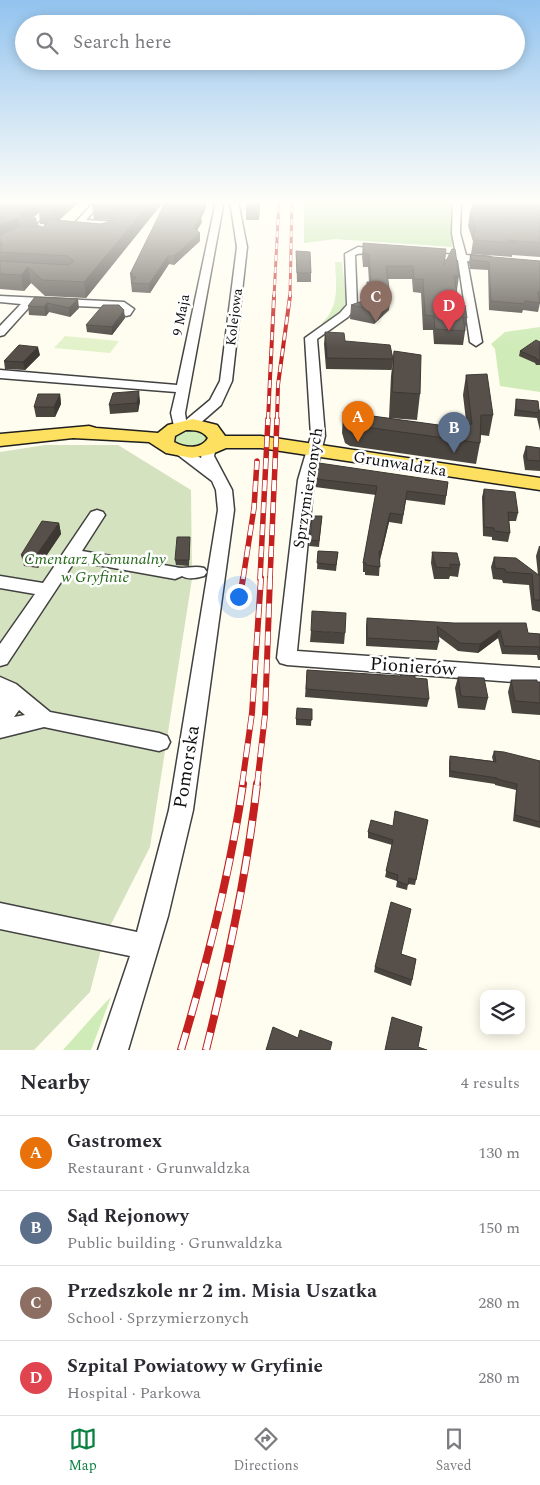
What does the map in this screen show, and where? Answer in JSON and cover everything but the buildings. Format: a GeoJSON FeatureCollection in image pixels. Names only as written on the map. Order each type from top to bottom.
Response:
{"type":"FeatureCollection","features":[{"type":"Feature","properties":{"kind":"main road"},"geometry":{"type":"LineString","coordinates":[[0,440],[76,433],[155,438],[177,435],[200,425],[212,439]]}},
{"type":"Feature","properties":{"kind":"main road","name":"Grunwaldzka"},"geometry":{"type":"LineString","coordinates":[[177,435],[196,452],[212,439],[222,442],[261,442],[468,475],[540,484]]}},
{"type":"Feature","properties":{"kind":"street","name":"9 Maja"},"geometry":{"type":"LineString","coordinates":[[180,406],[209,250]]}},
{"type":"Feature","properties":{"kind":"street","name":"Kolejowa"},"geometry":{"type":"LineString","coordinates":[[212,439],[210,422],[216,402],[226,381],[242,250]]}},
{"type":"Feature","properties":{"kind":"street"},"geometry":{"type":"LineString","coordinates":[[460,250],[476,342]]}},
{"type":"Feature","properties":{"kind":"street","name":"Sprzymierzonych"},"geometry":{"type":"LineString","coordinates":[[287,658],[306,480],[319,428],[310,344],[312,338],[344,315],[352,306],[349,258],[353,251],[396,253]]}},
{"type":"Feature","properties":{"kind":"street"},"geometry":{"type":"LineString","coordinates":[[415,254],[500,261]]}},
{"type":"Feature","properties":{"kind":"street"},"geometry":{"type":"LineString","coordinates":[[0,299],[124,305],[129,309],[126,313]]}},
{"type":"Feature","properties":{"kind":"street"},"geometry":{"type":"LineString","coordinates":[[0,333],[29,301]]}},
{"type":"Feature","properties":{"kind":"street"},"geometry":{"type":"LineString","coordinates":[[0,374],[183,389]]}},
{"type":"Feature","properties":{"kind":"street","name":"Kolejowa"},"geometry":{"type":"LineString","coordinates":[[177,435],[216,402]]}},
{"type":"Feature","properties":{"kind":"street"},"geometry":{"type":"LineString","coordinates":[[180,406],[177,435],[218,480]]}},
{"type":"Feature","properties":{"kind":"street","name":"Pomorska"},"geometry":{"type":"LineString","coordinates":[[113,1050],[156,916],[181,810],[226,510],[225,494],[207,456],[212,439]]}},
{"type":"Feature","properties":{"kind":"street"},"geometry":{"type":"LineString","coordinates":[[0,659],[72,555],[97,515]]}},
{"type":"Feature","properties":{"kind":"street"},"geometry":{"type":"LineString","coordinates":[[72,555],[187,573]]}},
{"type":"Feature","properties":{"kind":"street"},"geometry":{"type":"LineString","coordinates":[[0,582],[47,590]]}},
{"type":"Feature","properties":{"kind":"street","name":"Pionierów"},"geometry":{"type":"LineString","coordinates":[[287,658],[540,676]]}},
{"type":"Feature","properties":{"kind":"street"},"geometry":{"type":"LineString","coordinates":[[4,688],[44,719]]}},
{"type":"Feature","properties":{"kind":"street"},"geometry":{"type":"LineString","coordinates":[[0,722],[10,708],[4,688]]}},
{"type":"Feature","properties":{"kind":"street"},"geometry":{"type":"LineString","coordinates":[[0,729],[44,719],[159,742]]}},
{"type":"Feature","properties":{"kind":"street"},"geometry":{"type":"LineString","coordinates":[[0,916],[131,943]]}},
{"type":"Feature","properties":{"kind":"green space"},"geometry":{"type":"Polygon","coordinates":[[[335,262],[342,262],[345,293],[344,306],[339,314],[324,324],[322,323],[332,310],[336,295],[335,262]]]}},
{"type":"Feature","properties":{"kind":"green space"},"geometry":{"type":"Polygon","coordinates":[[[540,327],[540,392],[500,386],[495,349],[491,344],[505,332],[540,327]]]}},
{"type":"Feature","properties":{"kind":"green space"},"geometry":{"type":"Polygon","coordinates":[[[65,336],[119,341],[110,353],[54,348],[65,336]]]}},
{"type":"Feature","properties":{"kind":"green space"},"geometry":{"type":"Polygon","coordinates":[[[190,429],[202,431],[208,438],[207,440],[199,445],[188,447],[175,444],[174,435],[190,429]]]}},
{"type":"Feature","properties":{"kind":"green space","name":"Cmentarz Komunalny w Gryfinie"},"geometry":{"type":"Polygon","coordinates":[[[45,445],[118,445],[191,490],[192,579],[150,847],[104,938],[90,992],[34,1050],[0,1050],[0,452],[45,445]]]}},
{"type":"Feature","properties":{"kind":"green space"},"geometry":{"type":"Polygon","coordinates":[[[111,997],[91,1050],[63,1050],[104,1004],[111,997]]]}},
{"type":"Feature","properties":{"kind":"railway"},"geometry":{"type":"LineString","coordinates":[[274,297],[276,250]]}},
{"type":"Feature","properties":{"kind":"railway"},"geometry":{"type":"LineString","coordinates":[[290,297],[291,250]]}},
{"type":"Feature","properties":{"kind":"railway"},"geometry":{"type":"LineString","coordinates":[[268,420],[274,296]]}},
{"type":"Feature","properties":{"kind":"railway"},"geometry":{"type":"LineString","coordinates":[[277,420],[278,385],[290,296]]}},
{"type":"Feature","properties":{"kind":"railway"},"geometry":{"type":"LineString","coordinates":[[260,579],[268,419]]}},
{"type":"Feature","properties":{"kind":"railway"},"geometry":{"type":"LineString","coordinates":[[270,579],[277,419]]}},
{"type":"Feature","properties":{"kind":"railway"},"geometry":{"type":"LineString","coordinates":[[243,579],[254,508],[257,461]]}},
{"type":"Feature","properties":{"kind":"railway"},"geometry":{"type":"LineString","coordinates":[[239,603],[243,578]]}},
{"type":"Feature","properties":{"kind":"railway"},"geometry":{"type":"LineString","coordinates":[[242,785],[252,713],[261,578]]}},
{"type":"Feature","properties":{"kind":"railway"},"geometry":{"type":"LineString","coordinates":[[257,785],[265,715],[270,578]]}},
{"type":"Feature","properties":{"kind":"railway"},"geometry":{"type":"LineString","coordinates":[[181,1050],[217,918],[238,818],[243,784]]}},
{"type":"Feature","properties":{"kind":"railway"},"geometry":{"type":"LineString","coordinates":[[206,1050],[236,918],[257,784]]}},
{"type":"Feature","properties":{"kind":"place","name":"Przedszkole nr 2 im. Misia Uszatka"},"geometry":{"type":"Point","coordinates":[376,322]}},
{"type":"Feature","properties":{"kind":"place","name":"Szpital Powiatowy w Gryfinie"},"geometry":{"type":"Point","coordinates":[449,331]}},
{"type":"Feature","properties":{"kind":"place","name":"Gastromex"},"geometry":{"type":"Point","coordinates":[358,442]}},
{"type":"Feature","properties":{"kind":"place","name":"Sąd Rejonowy"},"geometry":{"type":"Point","coordinates":[454,453]}}]}
